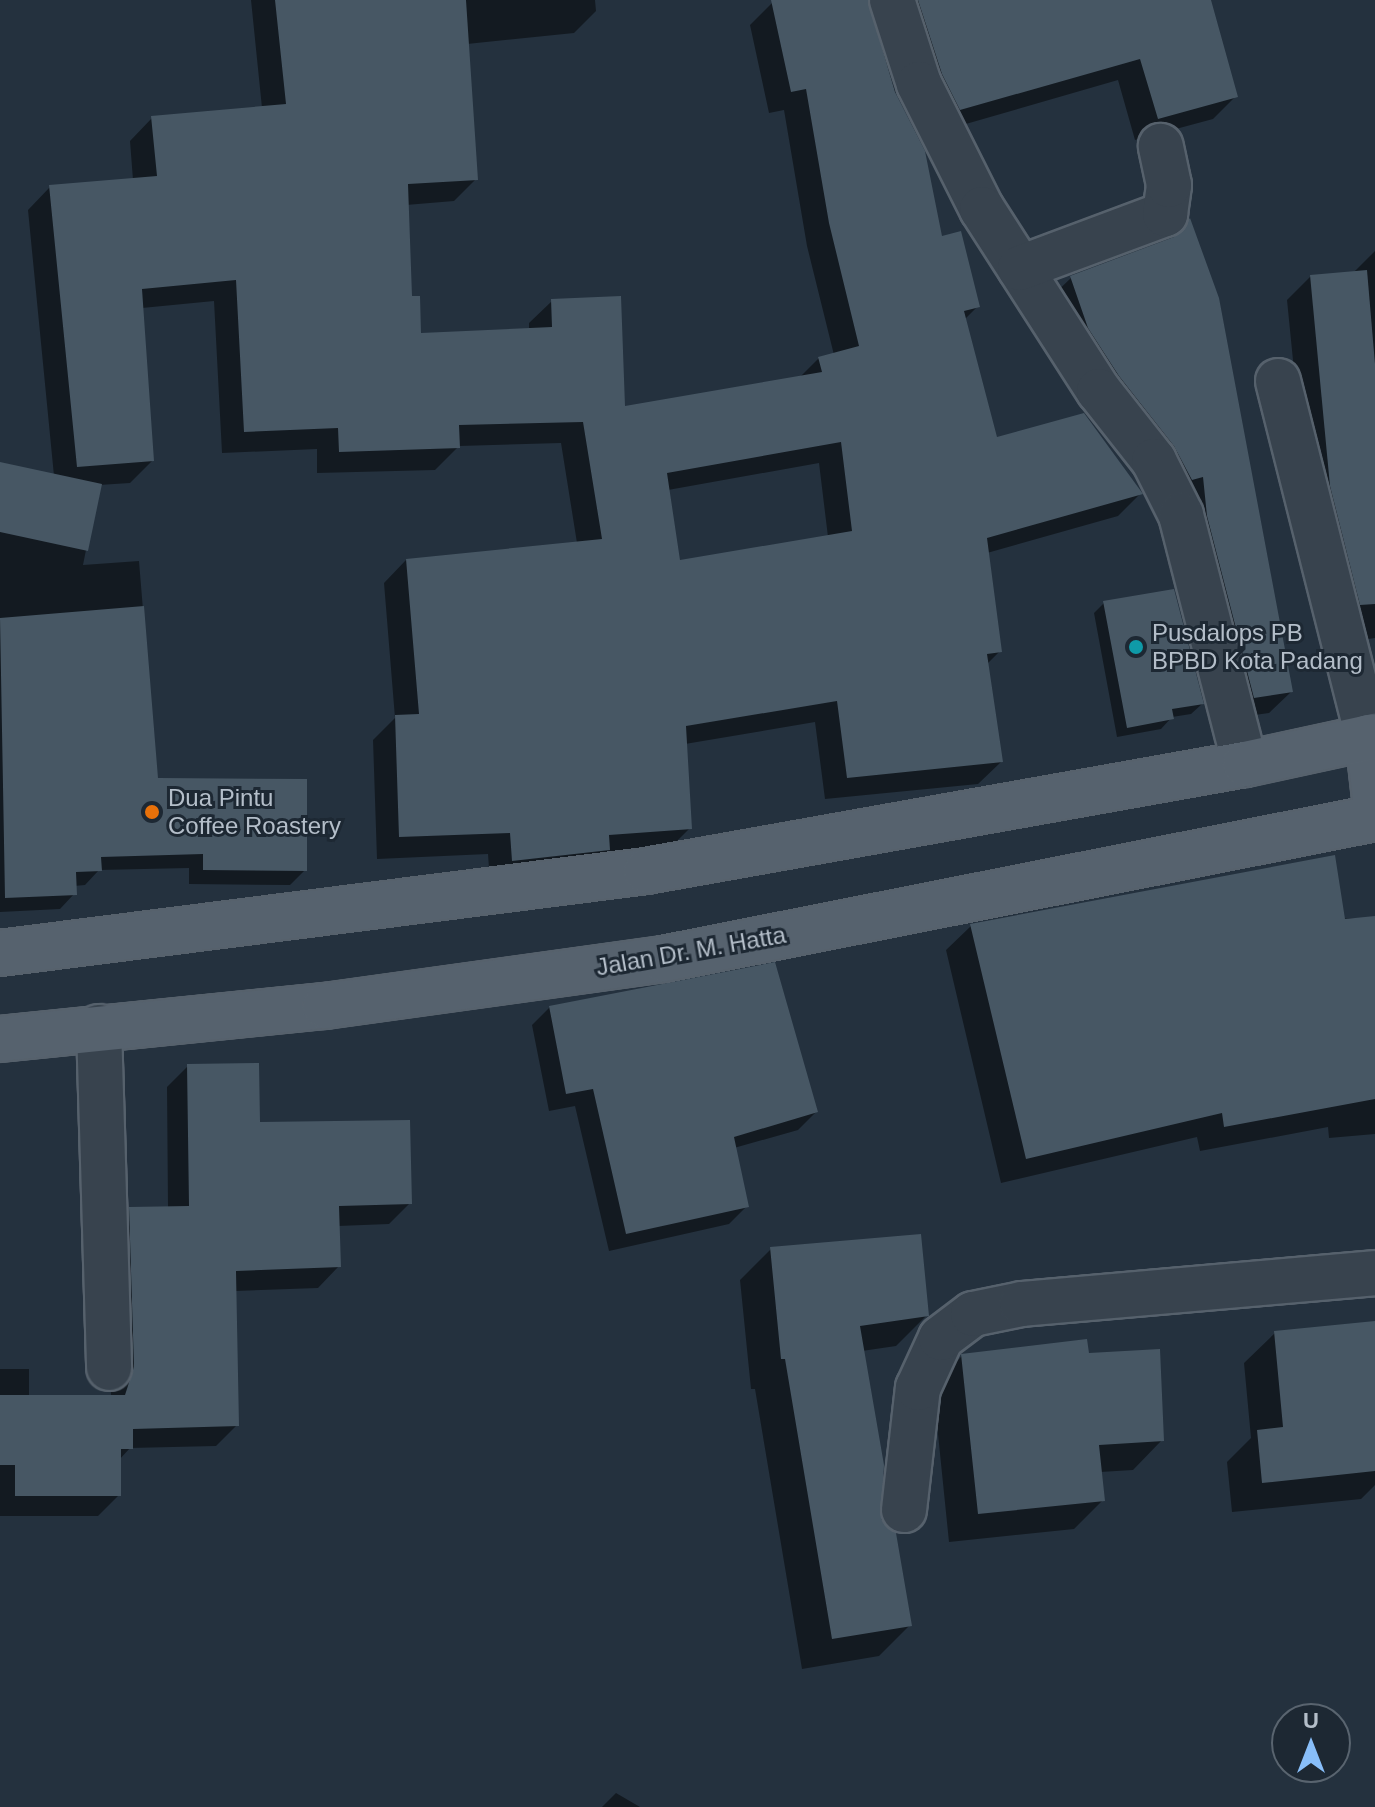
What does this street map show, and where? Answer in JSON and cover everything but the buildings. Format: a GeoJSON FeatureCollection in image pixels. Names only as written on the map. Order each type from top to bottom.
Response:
{"type":"FeatureCollection","features":[{"type":"Feature","properties":{"kind":"main road"},"geometry":{"type":"LineString","coordinates":[[0,953],[646,871],[1245,764],[1371,737],[1375,798]]}},
{"type":"Feature","properties":{"kind":"main road","name":"Jalan Dr. M. Hatta"},"geometry":{"type":"LineString","coordinates":[[0,1039],[325,1006],[663,959],[1375,818]]}},
{"type":"Feature","properties":{"kind":"street"},"geometry":{"type":"LineString","coordinates":[[892,0],[919,84],[982,209],[1099,391],[1154,461],[1181,515],[1245,764]]}},
{"type":"Feature","properties":{"kind":"street"},"geometry":{"type":"LineString","coordinates":[[1020,268],[1165,214],[1169,185],[1161,146]]}},
{"type":"Feature","properties":{"kind":"street"},"geometry":{"type":"LineString","coordinates":[[1278,381],[1371,737]]}},
{"type":"Feature","properties":{"kind":"street"},"geometry":{"type":"LineString","coordinates":[[99,1027],[109,1368]]}},
{"type":"Feature","properties":{"kind":"street"},"geometry":{"type":"LineString","coordinates":[[904,1510],[918,1388],[941,1338],[973,1314],[1022,1304],[1375,1273]]}},
{"type":"Feature","properties":{"kind":"place","name":"Pusdalops PB BPBD Kota Padang"},"geometry":{"type":"Point","coordinates":[1136,647]}},
{"type":"Feature","properties":{"kind":"place","name":"Dua Pintu Coffee Roastery"},"geometry":{"type":"Point","coordinates":[152,812]}}]}
